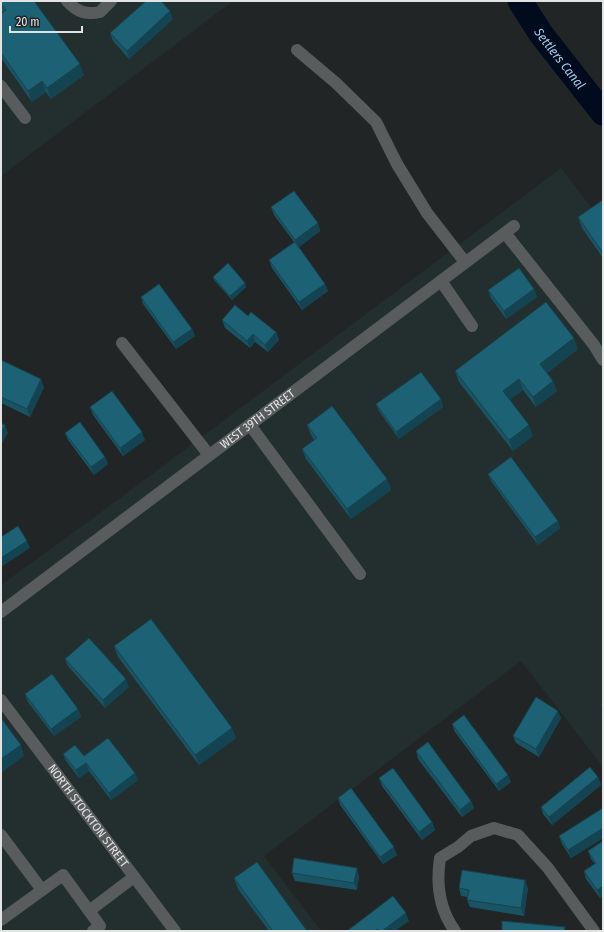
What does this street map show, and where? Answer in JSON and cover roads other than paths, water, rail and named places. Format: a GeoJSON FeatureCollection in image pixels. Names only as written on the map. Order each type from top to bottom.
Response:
{"type":"FeatureCollection","features":[{"type":"Feature","properties":{"kind":"street"},"geometry":{"type":"LineString","coordinates":[[67,1],[74,9],[85,13],[100,12],[111,1]]}},
{"type":"Feature","properties":{"kind":"street"},"geometry":{"type":"LineString","coordinates":[[298,50],[336,83],[376,122],[397,164],[427,213],[465,262]]}},
{"type":"Feature","properties":{"kind":"street"},"geometry":{"type":"LineString","coordinates":[[1,86],[25,118]]}},
{"type":"Feature","properties":{"kind":"street","name":"WEST 39TH STREET"},"geometry":{"type":"LineString","coordinates":[[1,612],[510,229],[594,345],[603,360]]}},
{"type":"Feature","properties":{"kind":"street"},"geometry":{"type":"LineString","coordinates":[[441,281],[472,326]]}},
{"type":"Feature","properties":{"kind":"street"},"geometry":{"type":"LineString","coordinates":[[122,344],[209,455]]}},
{"type":"Feature","properties":{"kind":"street"},"geometry":{"type":"LineString","coordinates":[[250,425],[360,574]]}},
{"type":"Feature","properties":{"kind":"street","name":"NORTH STOCKTON STREET"},"geometry":{"type":"LineString","coordinates":[[1,700],[175,931]]}},
{"type":"Feature","properties":{"kind":"street"},"geometry":{"type":"LineString","coordinates":[[455,931],[441,905],[437,876],[440,858],[458,847],[471,836],[494,828],[518,835],[548,868],[594,931]]}},
{"type":"Feature","properties":{"kind":"street"},"geometry":{"type":"LineString","coordinates":[[1,835],[42,890]]}},
{"type":"Feature","properties":{"kind":"street"},"geometry":{"type":"LineString","coordinates":[[1,920],[63,875],[100,926],[93,931]]}},
{"type":"Feature","properties":{"kind":"street"},"geometry":{"type":"LineString","coordinates":[[89,911],[134,877]]}},
{"type":"Feature","properties":{"kind":"waterway","name":"Settlers Canal"},"geometry":{"type":"LineString","coordinates":[[520,1],[541,34],[603,113]]}}]}
